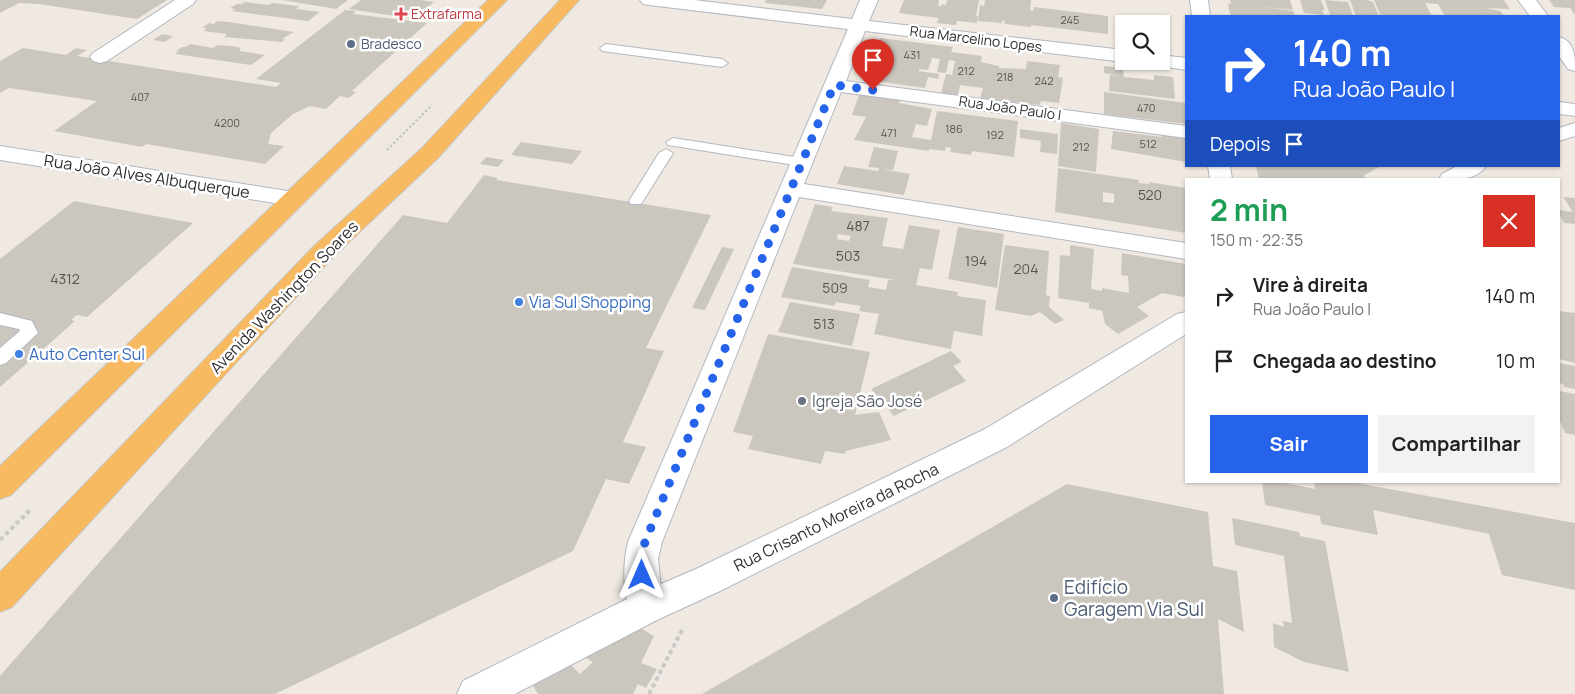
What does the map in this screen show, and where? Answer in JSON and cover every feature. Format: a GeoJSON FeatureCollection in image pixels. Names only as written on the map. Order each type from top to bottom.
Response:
{"type":"FeatureCollection","features":[{"type":"Feature","properties":{"kind":"highway"},"geometry":{"type":"LineString","coordinates":[[0,486],[498,0]]}},
{"type":"Feature","properties":{"kind":"highway","name":"Avenida Washington Soares"},"geometry":{"type":"LineString","coordinates":[[0,596],[323,252],[430,153],[570,0]]}},
{"type":"Feature","properties":{"kind":"street"},"geometry":{"type":"LineString","coordinates":[[100,57],[187,0]]}},
{"type":"Feature","properties":{"kind":"street","name":"Rua Marcelino Lopes"},"geometry":{"type":"LineString","coordinates":[[649,0],[1115,55]]}},
{"type":"Feature","properties":{"kind":"street"},"geometry":{"type":"LineString","coordinates":[[645,608],[641,559],[645,542],[869,0]]}},
{"type":"Feature","properties":{"kind":"street"},"geometry":{"type":"LineString","coordinates":[[1199,0],[1201,15]]}},
{"type":"Feature","properties":{"kind":"street"},"geometry":{"type":"LineString","coordinates":[[1527,0],[1538,15]]}},
{"type":"Feature","properties":{"kind":"street"},"geometry":{"type":"LineString","coordinates":[[1560,44],[1575,65]]}},
{"type":"Feature","properties":{"kind":"street"},"geometry":{"type":"LineString","coordinates":[[1170,62],[1185,64]]}},
{"type":"Feature","properties":{"kind":"street","name":"Rua João Paulo I"},"geometry":{"type":"LineString","coordinates":[[834,85],[1185,132]]}},
{"type":"Feature","properties":{"kind":"street"},"geometry":{"type":"LineString","coordinates":[[1560,108],[1575,110]]}},
{"type":"Feature","properties":{"kind":"street"},"geometry":{"type":"LineString","coordinates":[[1560,135],[1575,129]]}},
{"type":"Feature","properties":{"kind":"street","name":"Rua João Alves Albuquerque"},"geometry":{"type":"LineString","coordinates":[[0,152],[294,198]]}},
{"type":"Feature","properties":{"kind":"street"},"geometry":{"type":"LineString","coordinates":[[1452,178],[1474,167]]}},
{"type":"Feature","properties":{"kind":"street"},"geometry":{"type":"LineString","coordinates":[[790,188],[1185,251]]}},
{"type":"Feature","properties":{"kind":"street","name":"Rua Crisanto Moreira da Rocha"},"geometry":{"type":"LineString","coordinates":[[476,694],[645,608],[708,580],[996,438],[1185,323]]}},
{"type":"Feature","properties":{"kind":"lane"},"geometry":{"type":"LineString","coordinates":[[606,48],[722,63]]}},
{"type":"Feature","properties":{"kind":"lane"},"geometry":{"type":"LineString","coordinates":[[636,201],[670,148],[801,162]]}},
{"type":"Feature","properties":{"kind":"lane"},"geometry":{"type":"LineString","coordinates":[[0,318],[26,324],[29,333],[0,358]]}},
{"type":"Feature","properties":{"kind":"path"},"geometry":{"type":"LineString","coordinates":[[650,694],[660,670],[708,580]]}},
{"type":"Feature","properties":{"kind":"building"},"geometry":{"type":"Polygon","coordinates":[[[0,0],[167,0],[137,19],[39,4],[19,3],[0,13],[0,0]]]}},
{"type":"Feature","properties":{"kind":"building"},"geometry":{"type":"Polygon","coordinates":[[[282,0],[348,0],[336,9],[282,0]]]}},
{"type":"Feature","properties":{"kind":"building","name":"Extrafarma"},"geometry":{"type":"Polygon","coordinates":[[[361,0],[420,0],[434,2],[414,19],[349,9],[361,0]]]}},
{"type":"Feature","properties":{"kind":"building"},"geometry":{"type":"Polygon","coordinates":[[[766,0],[827,0],[822,9],[765,3],[766,0]]]}},
{"type":"Feature","properties":{"kind":"building"},"geometry":{"type":"Polygon","coordinates":[[[904,0],[939,0],[938,6],[941,6],[942,4],[946,5],[947,0],[979,0],[976,16],[978,16],[977,23],[957,21],[956,25],[937,23],[939,18],[899,13],[904,0]]]}},
{"type":"Feature","properties":{"kind":"building"},"geometry":{"type":"Polygon","coordinates":[[[985,0],[1031,0],[1030,10],[1033,11],[1034,7],[1108,16],[1108,34],[1031,25],[1031,27],[1004,24],[1005,21],[1002,20],[1002,23],[978,21],[980,5],[984,6],[985,0]]]}},
{"type":"Feature","properties":{"kind":"building"},"geometry":{"type":"Polygon","coordinates":[[[1230,0],[1290,0],[1293,10],[1257,6],[1293,11],[1295,15],[1231,15],[1228,3],[1231,4],[1230,0]]]}},
{"type":"Feature","properties":{"kind":"building"},"geometry":{"type":"Polygon","coordinates":[[[1300,0],[1321,0],[1325,10],[1322,10],[1324,15],[1304,13],[1300,0]]]}},
{"type":"Feature","properties":{"kind":"building"},"geometry":{"type":"Polygon","coordinates":[[[1325,0],[1348,2],[1353,15],[1330,15],[1325,0]]]}},
{"type":"Feature","properties":{"kind":"building"},"geometry":{"type":"Polygon","coordinates":[[[1350,0],[1373,2],[1379,15],[1356,15],[1350,0]]]}},
{"type":"Feature","properties":{"kind":"building"},"geometry":{"type":"Polygon","coordinates":[[[1374,0],[1504,0],[1510,9],[1486,8],[1500,11],[1503,15],[1444,15],[1438,4],[1425,3],[1431,15],[1381,15],[1374,0]]]}},
{"type":"Feature","properties":{"kind":"building"},"geometry":{"type":"Polygon","coordinates":[[[1549,0],[1575,0],[1575,15],[1570,8],[1554,7],[1549,0]]]}},
{"type":"Feature","properties":{"kind":"building"},"geometry":{"type":"Polygon","coordinates":[[[245,2],[299,6],[296,9],[320,12],[308,21],[232,11],[235,9],[230,8],[245,2]]]}},
{"type":"Feature","properties":{"kind":"building"},"geometry":{"type":"Polygon","coordinates":[[[345,10],[356,11],[353,14],[427,23],[352,91],[356,92],[349,98],[340,96],[326,109],[310,106],[293,114],[271,133],[268,144],[284,146],[265,164],[146,144],[142,147],[54,131],[97,101],[9,88],[0,93],[0,61],[23,48],[66,55],[76,48],[87,50],[77,56],[276,87],[281,83],[256,79],[345,10]]]}},
{"type":"Feature","properties":{"kind":"building"},"geometry":{"type":"Polygon","coordinates":[[[217,21],[294,32],[282,39],[285,39],[282,42],[224,37],[227,34],[203,31],[207,28],[202,28],[209,23],[214,24],[217,21]]]}},
{"type":"Feature","properties":{"kind":"building"},"geometry":{"type":"Polygon","coordinates":[[[162,34],[173,36],[165,42],[153,40],[162,34]]]}},
{"type":"Feature","properties":{"kind":"building"},"geometry":{"type":"Polygon","coordinates":[[[880,38],[953,47],[951,52],[982,56],[981,62],[999,66],[999,68],[1026,69],[1027,61],[1060,65],[1058,77],[1063,78],[1059,103],[1041,101],[1040,105],[980,98],[983,88],[960,85],[958,95],[941,93],[946,74],[952,75],[955,61],[949,60],[946,73],[937,72],[940,59],[932,58],[928,70],[919,69],[919,71],[939,74],[938,79],[928,77],[925,88],[875,81],[883,52],[875,51],[880,38]]]}},
{"type":"Feature","properties":{"kind":"building"},"geometry":{"type":"Polygon","coordinates":[[[190,44],[213,48],[217,45],[231,46],[241,48],[239,51],[265,55],[251,65],[175,54],[182,47],[190,44]]]}},
{"type":"Feature","properties":{"kind":"building"},"geometry":{"type":"Polygon","coordinates":[[[1104,66],[1115,67],[1115,70],[1123,70],[1124,77],[1154,80],[1154,75],[1173,77],[1175,99],[1109,91],[1110,75],[1121,76],[1104,73],[1104,66]]]}},
{"type":"Feature","properties":{"kind":"building"},"geometry":{"type":"Polygon","coordinates":[[[1104,92],[1185,103],[1185,124],[1104,114],[1104,92]]]}},
{"type":"Feature","properties":{"kind":"building"},"geometry":{"type":"Polygon","coordinates":[[[859,95],[900,99],[899,103],[932,109],[927,126],[916,124],[912,137],[931,140],[937,111],[1018,121],[1014,157],[972,151],[971,155],[950,152],[951,148],[946,147],[945,151],[929,149],[929,151],[854,140],[866,117],[852,115],[859,95]]]}},
{"type":"Feature","properties":{"kind":"building"},"geometry":{"type":"Polygon","coordinates":[[[1061,123],[1099,129],[1096,172],[1058,166],[1061,123]]]}},
{"type":"Feature","properties":{"kind":"building"},"geometry":{"type":"Polygon","coordinates":[[[1020,129],[1058,134],[1057,154],[1040,152],[1041,141],[1020,138],[1020,129]]]}},
{"type":"Feature","properties":{"kind":"building"},"geometry":{"type":"Polygon","coordinates":[[[1113,131],[1162,137],[1162,134],[1185,138],[1185,162],[1111,149],[1113,131]]]}},
{"type":"Feature","properties":{"kind":"building"},"geometry":{"type":"Polygon","coordinates":[[[521,142],[582,151],[572,164],[511,155],[521,142]]]}},
{"type":"Feature","properties":{"kind":"building"},"geometry":{"type":"Polygon","coordinates":[[[874,147],[898,151],[893,170],[881,169],[910,174],[904,195],[837,184],[844,166],[878,171],[879,168],[868,167],[874,147]]]}},
{"type":"Feature","properties":{"kind":"building"},"geometry":{"type":"Polygon","coordinates":[[[486,157],[504,160],[498,167],[480,164],[486,157]]]}},
{"type":"Feature","properties":{"kind":"building"},"geometry":{"type":"Polygon","coordinates":[[[1256,167],[1379,167],[1363,176],[1367,178],[1259,178],[1256,167]]]}},
{"type":"Feature","properties":{"kind":"building"},"geometry":{"type":"Polygon","coordinates":[[[1058,168],[1139,180],[1139,183],[1150,184],[1149,182],[1185,188],[1185,233],[1055,212],[1058,168]],[[1103,192],[1103,202],[1114,203],[1114,194],[1103,192]]]}},
{"type":"Feature","properties":{"kind":"building","name":"Via Sul Shopping"},"geometry":{"type":"Polygon","coordinates":[[[484,175],[498,178],[496,180],[711,215],[646,348],[664,351],[623,442],[646,447],[629,484],[606,479],[573,551],[275,694],[0,694],[0,676],[403,215],[447,223],[484,175]]]}},
{"type":"Feature","properties":{"kind":"building"},"geometry":{"type":"Polygon","coordinates":[[[1563,197],[1575,198],[1575,224],[1564,223],[1560,210],[1573,212],[1563,197]]]}},
{"type":"Feature","properties":{"kind":"building"},"geometry":{"type":"Polygon","coordinates":[[[74,201],[193,223],[87,317],[77,315],[71,320],[75,321],[0,387],[0,259],[74,201]]]}},
{"type":"Feature","properties":{"kind":"building"},"geometry":{"type":"Polygon","coordinates":[[[815,204],[833,207],[831,211],[888,218],[882,246],[903,249],[909,225],[940,230],[932,270],[920,268],[916,285],[958,292],[957,296],[986,300],[982,336],[954,331],[951,349],[874,334],[879,314],[859,311],[861,306],[836,302],[834,306],[781,297],[792,267],[870,280],[868,287],[886,290],[888,280],[895,280],[793,264],[815,204]],[[838,234],[837,239],[849,241],[851,236],[838,234]]]}},
{"type":"Feature","properties":{"kind":"building"},"geometry":{"type":"Polygon","coordinates":[[[958,227],[1004,234],[997,288],[948,279],[958,227]]]}},
{"type":"Feature","properties":{"kind":"building"},"geometry":{"type":"Polygon","coordinates":[[[1005,245],[1049,251],[1046,295],[1050,296],[1049,307],[1064,320],[1055,324],[1040,312],[1031,316],[995,310],[1005,245]]]}},
{"type":"Feature","properties":{"kind":"building"},"geometry":{"type":"Polygon","coordinates":[[[1070,245],[1094,249],[1091,289],[1102,291],[1102,288],[1129,293],[1128,276],[1121,275],[1122,253],[1185,264],[1185,296],[1162,293],[1137,307],[1149,316],[1118,334],[1105,324],[1102,311],[1089,308],[1089,303],[1058,298],[1060,255],[1070,256],[1070,245]]]}},
{"type":"Feature","properties":{"kind":"building"},"geometry":{"type":"Polygon","coordinates":[[[722,247],[734,249],[705,310],[692,308],[722,247]]]}},
{"type":"Feature","properties":{"kind":"building"},"geometry":{"type":"Polygon","coordinates":[[[790,302],[860,314],[852,346],[778,332],[790,302]]]}},
{"type":"Feature","properties":{"kind":"building"},"geometry":{"type":"Polygon","coordinates":[[[1560,311],[1575,313],[1575,363],[1560,359],[1560,311]]]}},
{"type":"Feature","properties":{"kind":"building","name":"Igreja São José"},"geometry":{"type":"Polygon","coordinates":[[[768,334],[870,352],[855,415],[879,412],[891,440],[846,451],[845,454],[825,451],[821,464],[748,449],[753,436],[733,432],[768,334]]]}},
{"type":"Feature","properties":{"kind":"building"},"geometry":{"type":"Polygon","coordinates":[[[951,351],[962,362],[953,366],[966,381],[894,416],[871,389],[951,351]]]}},
{"type":"Feature","properties":{"kind":"building"},"geometry":{"type":"Polygon","coordinates":[[[1560,363],[1575,366],[1575,389],[1564,387],[1563,384],[1560,383],[1560,363]]]}},
{"type":"Feature","properties":{"kind":"building"},"geometry":{"type":"Polygon","coordinates":[[[1560,391],[1575,394],[1575,435],[1565,433],[1560,421],[1560,391]]]}},
{"type":"Feature","properties":{"kind":"building"},"geometry":{"type":"Polygon","coordinates":[[[1262,483],[1285,483],[1315,489],[1314,483],[1357,483],[1575,523],[1575,590],[1502,575],[1489,534],[1373,510],[1378,535],[1321,524],[1320,516],[1265,505],[1262,483]]]}},
{"type":"Feature","properties":{"kind":"building","name":"Edifício Garagem Via Sul"},"geometry":{"type":"Polygon","coordinates":[[[1067,484],[1208,512],[1213,566],[1237,571],[1244,632],[1218,619],[1224,694],[702,694],[1067,484]]]}},
{"type":"Feature","properties":{"kind":"building"},"geometry":{"type":"Polygon","coordinates":[[[1232,518],[1299,532],[1300,536],[1325,541],[1349,672],[1304,662],[1274,647],[1273,623],[1284,627],[1283,621],[1292,623],[1284,556],[1235,545],[1232,518]]]}},
{"type":"Feature","properties":{"kind":"building"},"geometry":{"type":"Polygon","coordinates":[[[634,624],[654,636],[641,663],[657,669],[646,688],[638,684],[633,694],[538,694],[533,686],[568,662],[580,674],[593,662],[584,657],[634,624]]]}},
{"type":"Feature","properties":{"kind":"place","name":"Extrafarma"},"geometry":{"type":"Point","coordinates":[401,14]}},
{"type":"Feature","properties":{"kind":"place","name":"Bradesco"},"geometry":{"type":"Point","coordinates":[351,44]}},
{"type":"Feature","properties":{"kind":"place","name":"Via Sul Shopping"},"geometry":{"type":"Point","coordinates":[519,302]}},
{"type":"Feature","properties":{"kind":"place","name":"Auto Center Sul"},"geometry":{"type":"Point","coordinates":[19,354]}},
{"type":"Feature","properties":{"kind":"place","name":"Igreja São José"},"geometry":{"type":"Point","coordinates":[802,401]}},
{"type":"Feature","properties":{"kind":"place","name":"Edifício Garagem Via Sul"},"geometry":{"type":"Point","coordinates":[1054,598]}},
{"type":"Feature","properties":{"kind":"route"},"geometry":{"type":"LineString","coordinates":[[642,575],[641,559],[645,542],[834,85],[873,90]]}}]}
